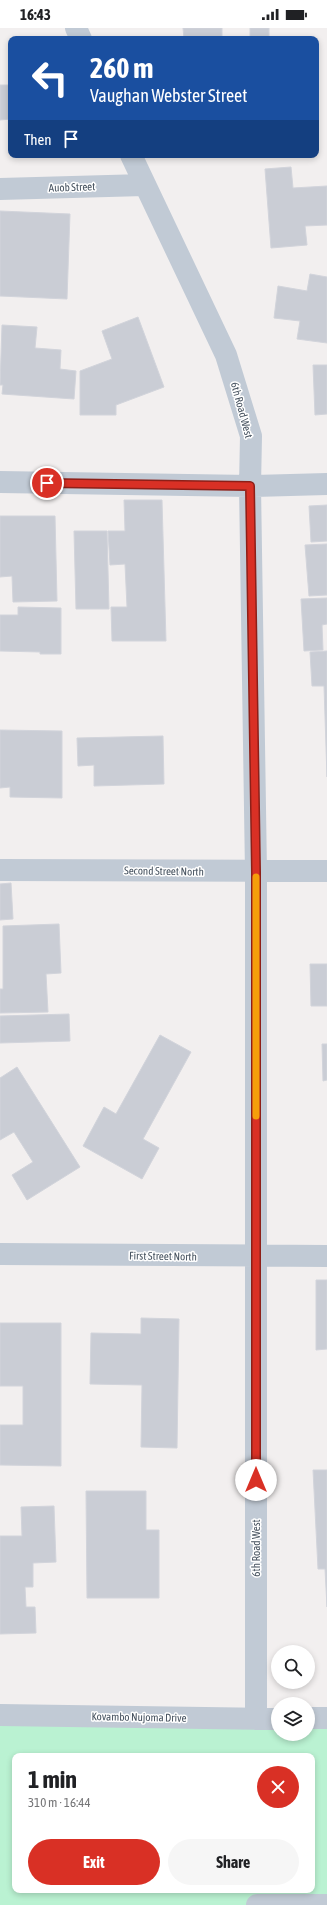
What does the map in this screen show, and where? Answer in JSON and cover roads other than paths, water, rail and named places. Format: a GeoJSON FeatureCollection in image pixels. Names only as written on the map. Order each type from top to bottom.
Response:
{"type":"FeatureCollection","features":[{"type":"Feature","properties":{"kind":"street","name":"6th Road West"},"geometry":{"type":"LineString","coordinates":[[132,158],[226,355],[251,436],[250,486],[256,872],[256,1719]]}},
{"type":"Feature","properties":{"kind":"street","name":"Auob Street"},"geometry":{"type":"LineString","coordinates":[[0,189],[144,185]]}},
{"type":"Feature","properties":{"kind":"street"},"geometry":{"type":"LineString","coordinates":[[0,482],[250,486],[327,484]]}},
{"type":"Feature","properties":{"kind":"street","name":"Second Street North"},"geometry":{"type":"LineString","coordinates":[[0,870],[256,872],[327,871]]}},
{"type":"Feature","properties":{"kind":"street","name":"First Street North"},"geometry":{"type":"LineString","coordinates":[[0,1254],[256,1257],[327,1256]]}},
{"type":"Feature","properties":{"kind":"street","name":"Kovambo Nujoma Drive"},"geometry":{"type":"LineString","coordinates":[[0,1715],[271,1719]]}},
{"type":"Feature","properties":{"kind":"street"},"geometry":{"type":"LineString","coordinates":[[315,1718],[327,1718]]}},
{"type":"Feature","properties":{"kind":"street"},"geometry":{"type":"LineString","coordinates":[[257,1905],[327,1905]]}}]}
